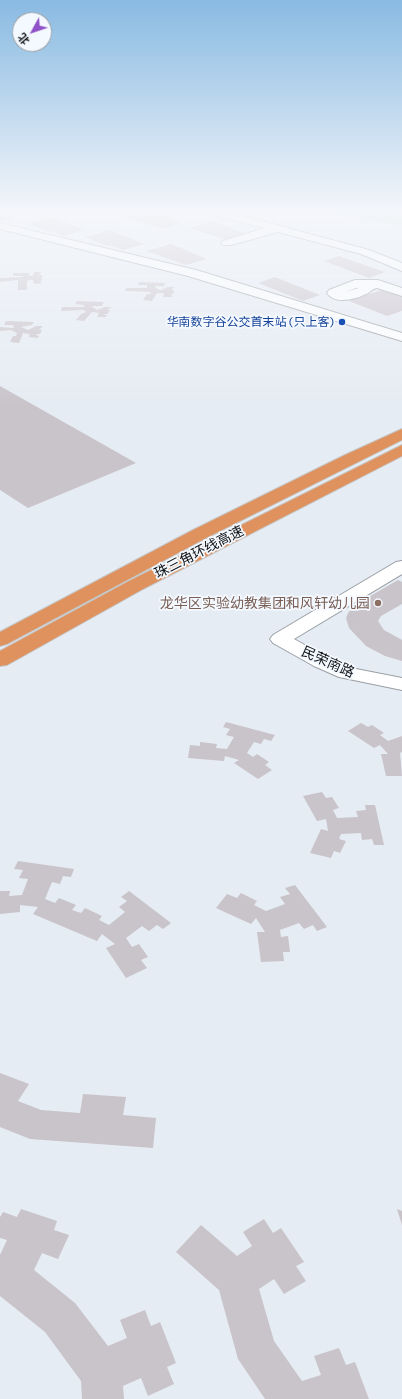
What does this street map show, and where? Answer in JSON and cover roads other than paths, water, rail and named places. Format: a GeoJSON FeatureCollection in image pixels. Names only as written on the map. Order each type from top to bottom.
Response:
{"type":"FeatureCollection","features":[{"type":"Feature","properties":{"kind":"highway","name":"珠三角环线高速"},"geometry":{"type":"LineString","coordinates":[[0,640],[80,596],[234,516],[402,434]]}},
{"type":"Feature","properties":{"kind":"highway","name":"珠三角环线高速"},"geometry":{"type":"LineString","coordinates":[[0,660],[143,581],[402,450]]}},
{"type":"Feature","properties":{"kind":"street"},"geometry":{"type":"LineString","coordinates":[[199,275],[302,308],[402,337]]}},
{"type":"Feature","properties":{"kind":"street"},"geometry":{"type":"LineString","coordinates":[[302,308],[331,297],[336,290],[355,284],[378,284],[402,292]]}},
{"type":"Feature","properties":{"kind":"street"},"geometry":{"type":"LineString","coordinates":[[331,297],[386,322],[401,323]]}},
{"type":"Feature","properties":{"kind":"street","name":"民荣南路"},"geometry":{"type":"LineString","coordinates":[[402,566],[280,639],[321,662],[346,673],[402,684]]}},
{"type":"Feature","properties":{"kind":"place","name":"华南数字谷公交首末站 (只上客)"},"geometry":{"type":"Point","coordinates":[342,322]}},
{"type":"Feature","properties":{"kind":"place","name":"龙华区实验幼教集团和风轩幼儿园"},"geometry":{"type":"Point","coordinates":[378,603]}}]}
